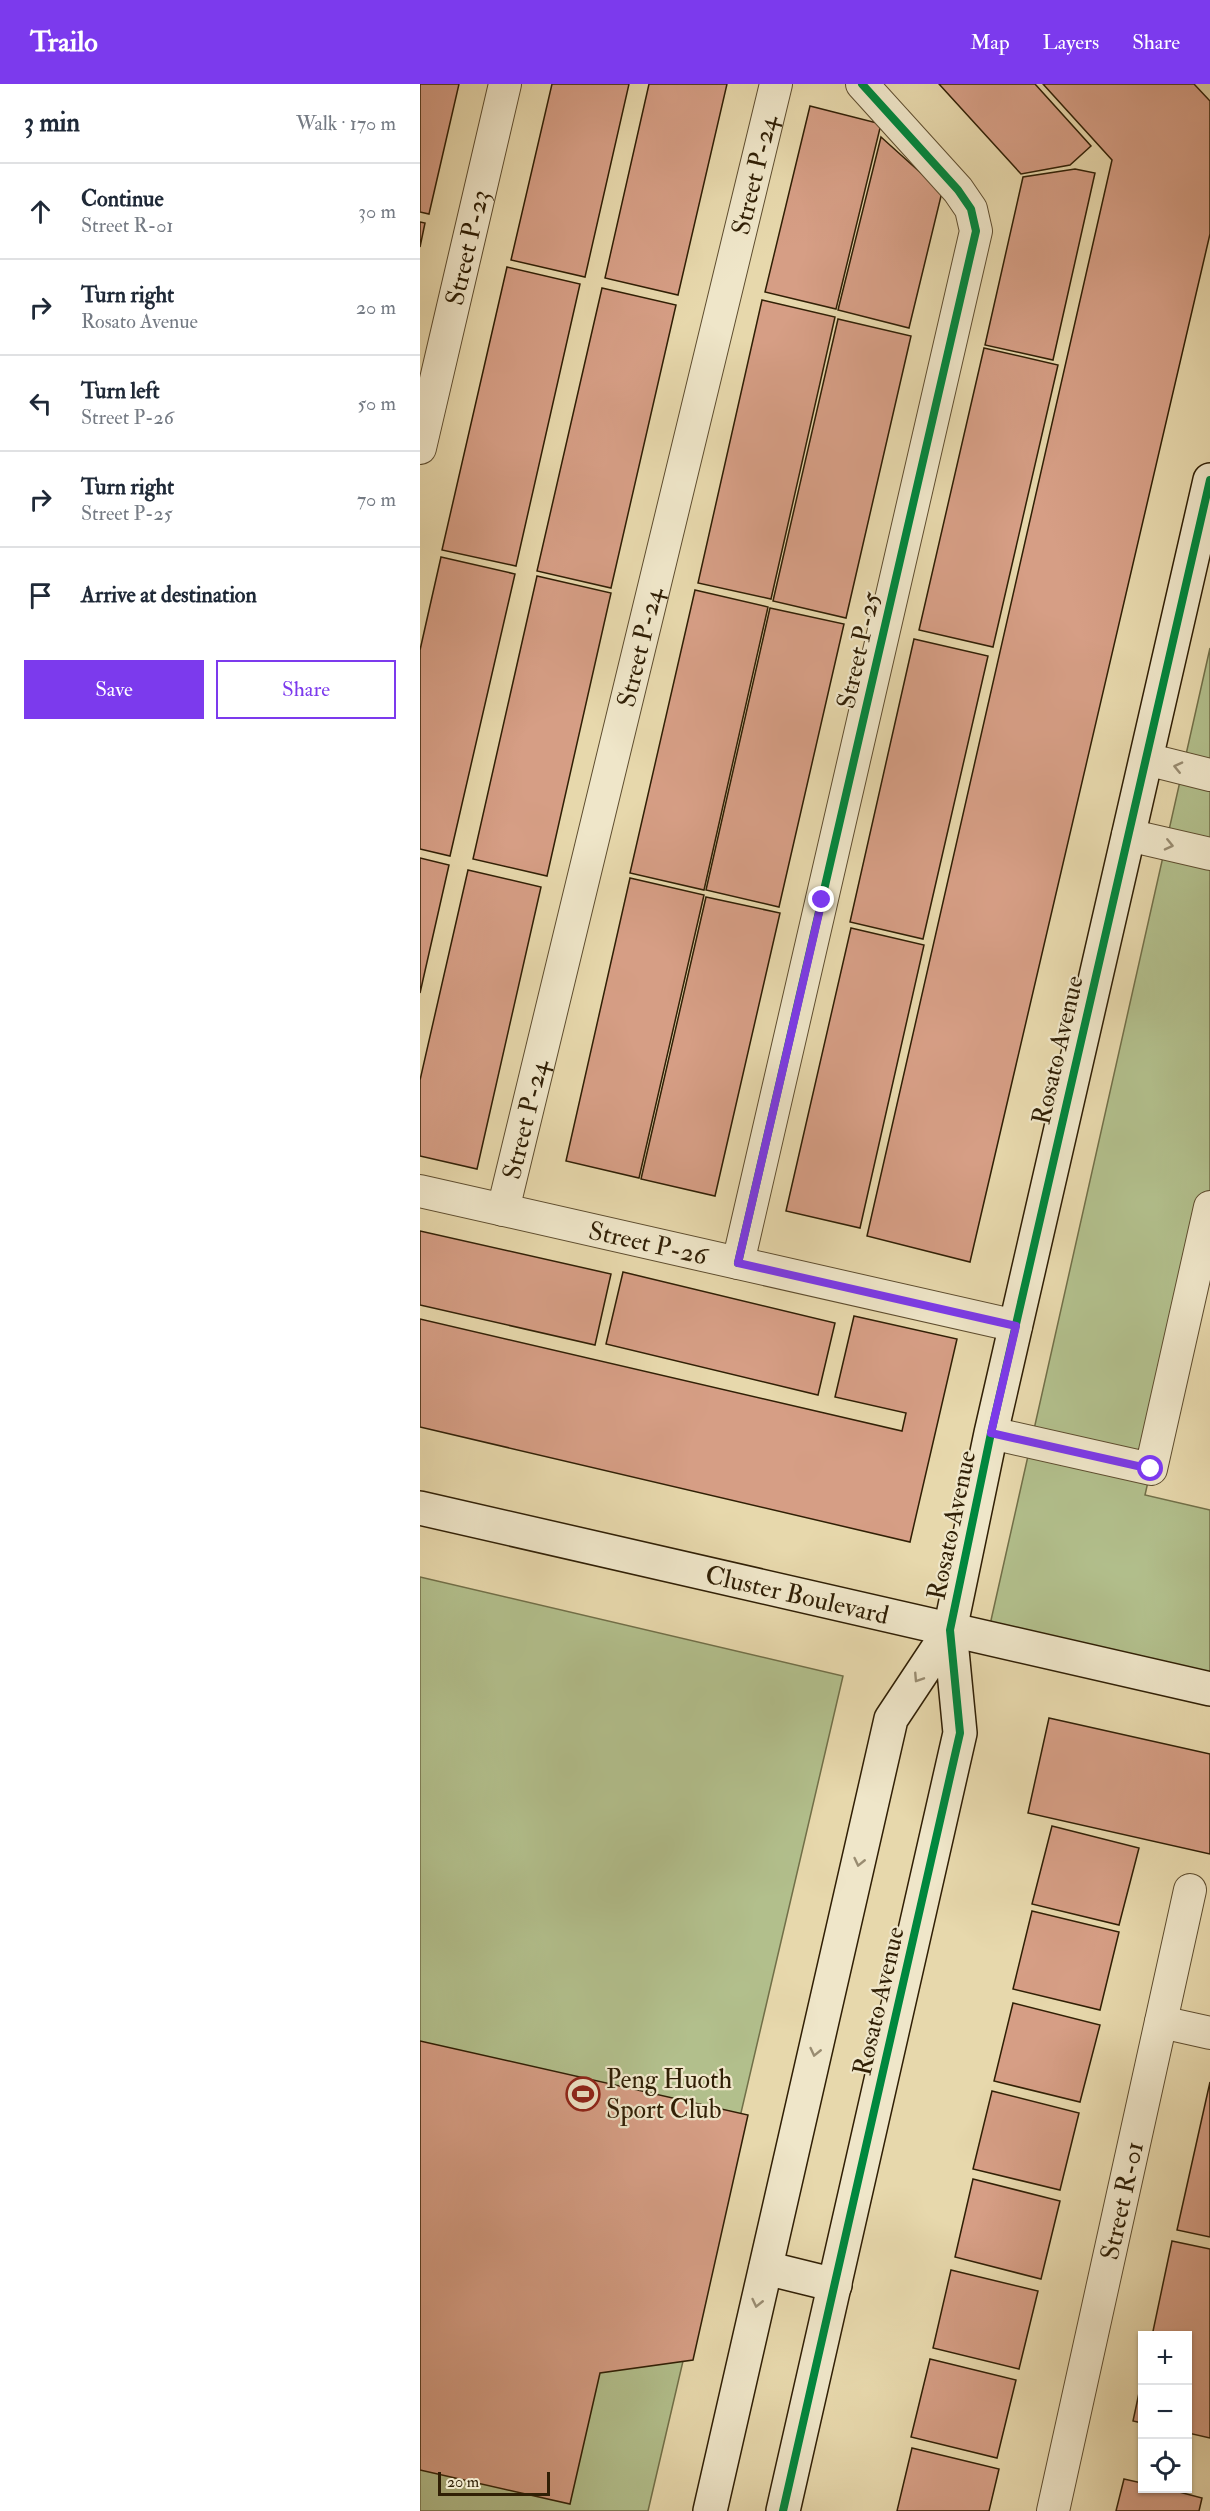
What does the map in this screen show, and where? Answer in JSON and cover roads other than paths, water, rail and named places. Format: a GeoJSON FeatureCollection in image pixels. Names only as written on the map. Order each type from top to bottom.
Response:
{"type":"FeatureCollection","features":[{"type":"Feature","properties":{"kind":"street","name":"Street P-23"},"geometry":{"type":"LineString","coordinates":[[420,448],[505,84]]}},
{"type":"Feature","properties":{"kind":"street","name":"Street P-24"},"geometry":{"type":"LineString","coordinates":[[503,1210],[776,84]]}},
{"type":"Feature","properties":{"kind":"street","name":"Street P-25"},"geometry":{"type":"LineString","coordinates":[[738,1263],[976,231],[971,209],[958,190],[862,84]]}},
{"type":"Feature","properties":{"kind":"street","name":"Rosato Avenue"},"geometry":{"type":"LineString","coordinates":[[783,2511],[960,1733],[950,1630],[991,1433],[1210,480]]}},
{"type":"Feature","properties":{"kind":"street"},"geometry":{"type":"LineString","coordinates":[[1146,759],[1210,775]]}},
{"type":"Feature","properties":{"kind":"street"},"geometry":{"type":"LineString","coordinates":[[1128,835],[1210,854]]}},
{"type":"Feature","properties":{"kind":"street","name":"Street P-26"},"geometry":{"type":"LineString","coordinates":[[420,1191],[1016,1326]]}},
{"type":"Feature","properties":{"kind":"street"},"geometry":{"type":"LineString","coordinates":[[991,1433],[1151,1469],[1210,1207]]}},
{"type":"Feature","properties":{"kind":"street","name":"Cluster Boulevard"},"geometry":{"type":"LineString","coordinates":[[420,1508],[1210,1689]]}},
{"type":"Feature","properties":{"kind":"street","name":"Rosato Avenue"},"geometry":{"type":"LineString","coordinates":[[710,2511],[891,1719],[950,1630]]}},
{"type":"Feature","properties":{"kind":"street","name":"Street R-01"},"geometry":{"type":"LineString","coordinates":[[1053,2511],[1191,1890]]}},
{"type":"Feature","properties":{"kind":"street"},"geometry":{"type":"LineString","coordinates":[[1161,2022],[1210,2033]]}},
{"type":"Feature","properties":{"kind":"street"},"geometry":{"type":"LineString","coordinates":[[765,2268],[834,2285]]}},
{"type":"Feature","properties":{"kind":"place","name":"Peng Huoth Sport Club"},"geometry":{"type":"Point","coordinates":[583,2094]}}]}
